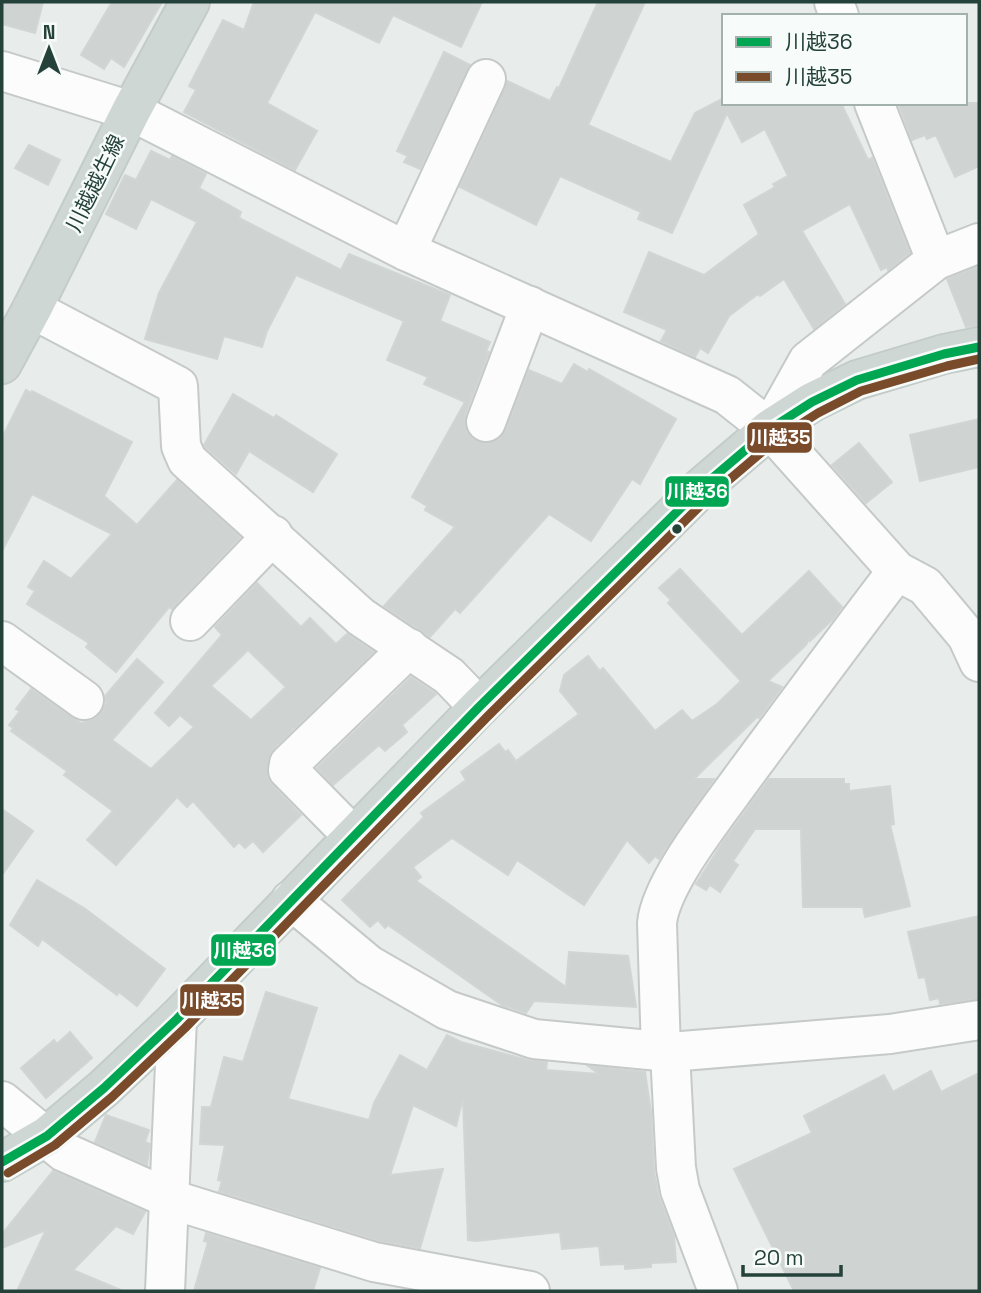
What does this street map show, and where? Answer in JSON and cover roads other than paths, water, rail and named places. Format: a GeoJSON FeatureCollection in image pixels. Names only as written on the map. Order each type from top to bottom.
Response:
{"type":"FeatureCollection","features":[{"type":"Feature","properties":{"kind":"main road","name":"川越越生線"},"geometry":{"type":"LineString","coordinates":[[2,364],[131,111],[190,2]]}},
{"type":"Feature","properties":{"kind":"main road"},"geometry":{"type":"LineString","coordinates":[[2,1161],[47,1136],[104,1088],[177,1019],[479,707],[702,486],[770,429],[812,402],[857,380],[944,354],[979,347]]}},
{"type":"Feature","properties":{"kind":"street"},"geometry":{"type":"LineString","coordinates":[[2,71],[131,111],[406,251],[727,395],[770,429],[897,571],[925,586],[967,636],[979,662]]}},
{"type":"Feature","properties":{"kind":"street"},"geometry":{"type":"LineString","coordinates":[[406,251],[486,79]]}},
{"type":"Feature","properties":{"kind":"street"},"geometry":{"type":"LineString","coordinates":[[875,105],[936,260]]}},
{"type":"Feature","properties":{"kind":"street"},"geometry":{"type":"LineString","coordinates":[[770,429],[808,361],[936,260],[979,243]]}},
{"type":"Feature","properties":{"kind":"street"},"geometry":{"type":"LineString","coordinates":[[486,422],[530,306]]}},
{"type":"Feature","properties":{"kind":"street"},"geometry":{"type":"LineString","coordinates":[[32,309],[178,386],[181,446],[187,460],[361,617],[449,676],[479,707]]}},
{"type":"Feature","properties":{"kind":"street"},"geometry":{"type":"LineString","coordinates":[[190,621],[273,535]]}},
{"type":"Feature","properties":{"kind":"street"},"geometry":{"type":"LineString","coordinates":[[718,1291],[680,1190],[676,1168],[665,1052],[658,909],[665,893],[708,826],[897,571]]}},
{"type":"Feature","properties":{"kind":"street"},"geometry":{"type":"LineString","coordinates":[[2,641],[84,700]]}},
{"type":"Feature","properties":{"kind":"street"},"geometry":{"type":"LineString","coordinates":[[353,836],[288,770],[289,764],[409,648]]}},
{"type":"Feature","properties":{"kind":"street"},"geometry":{"type":"LineString","coordinates":[[291,900],[369,965],[447,1010],[534,1039],[665,1052],[890,1034],[979,1020]]}},
{"type":"Feature","properties":{"kind":"street"},"geometry":{"type":"LineString","coordinates":[[165,1291],[177,1019]]}},
{"type":"Feature","properties":{"kind":"street"},"geometry":{"type":"LineString","coordinates":[[2,1101],[64,1152],[170,1199],[369,1276],[521,1291]]}}]}
